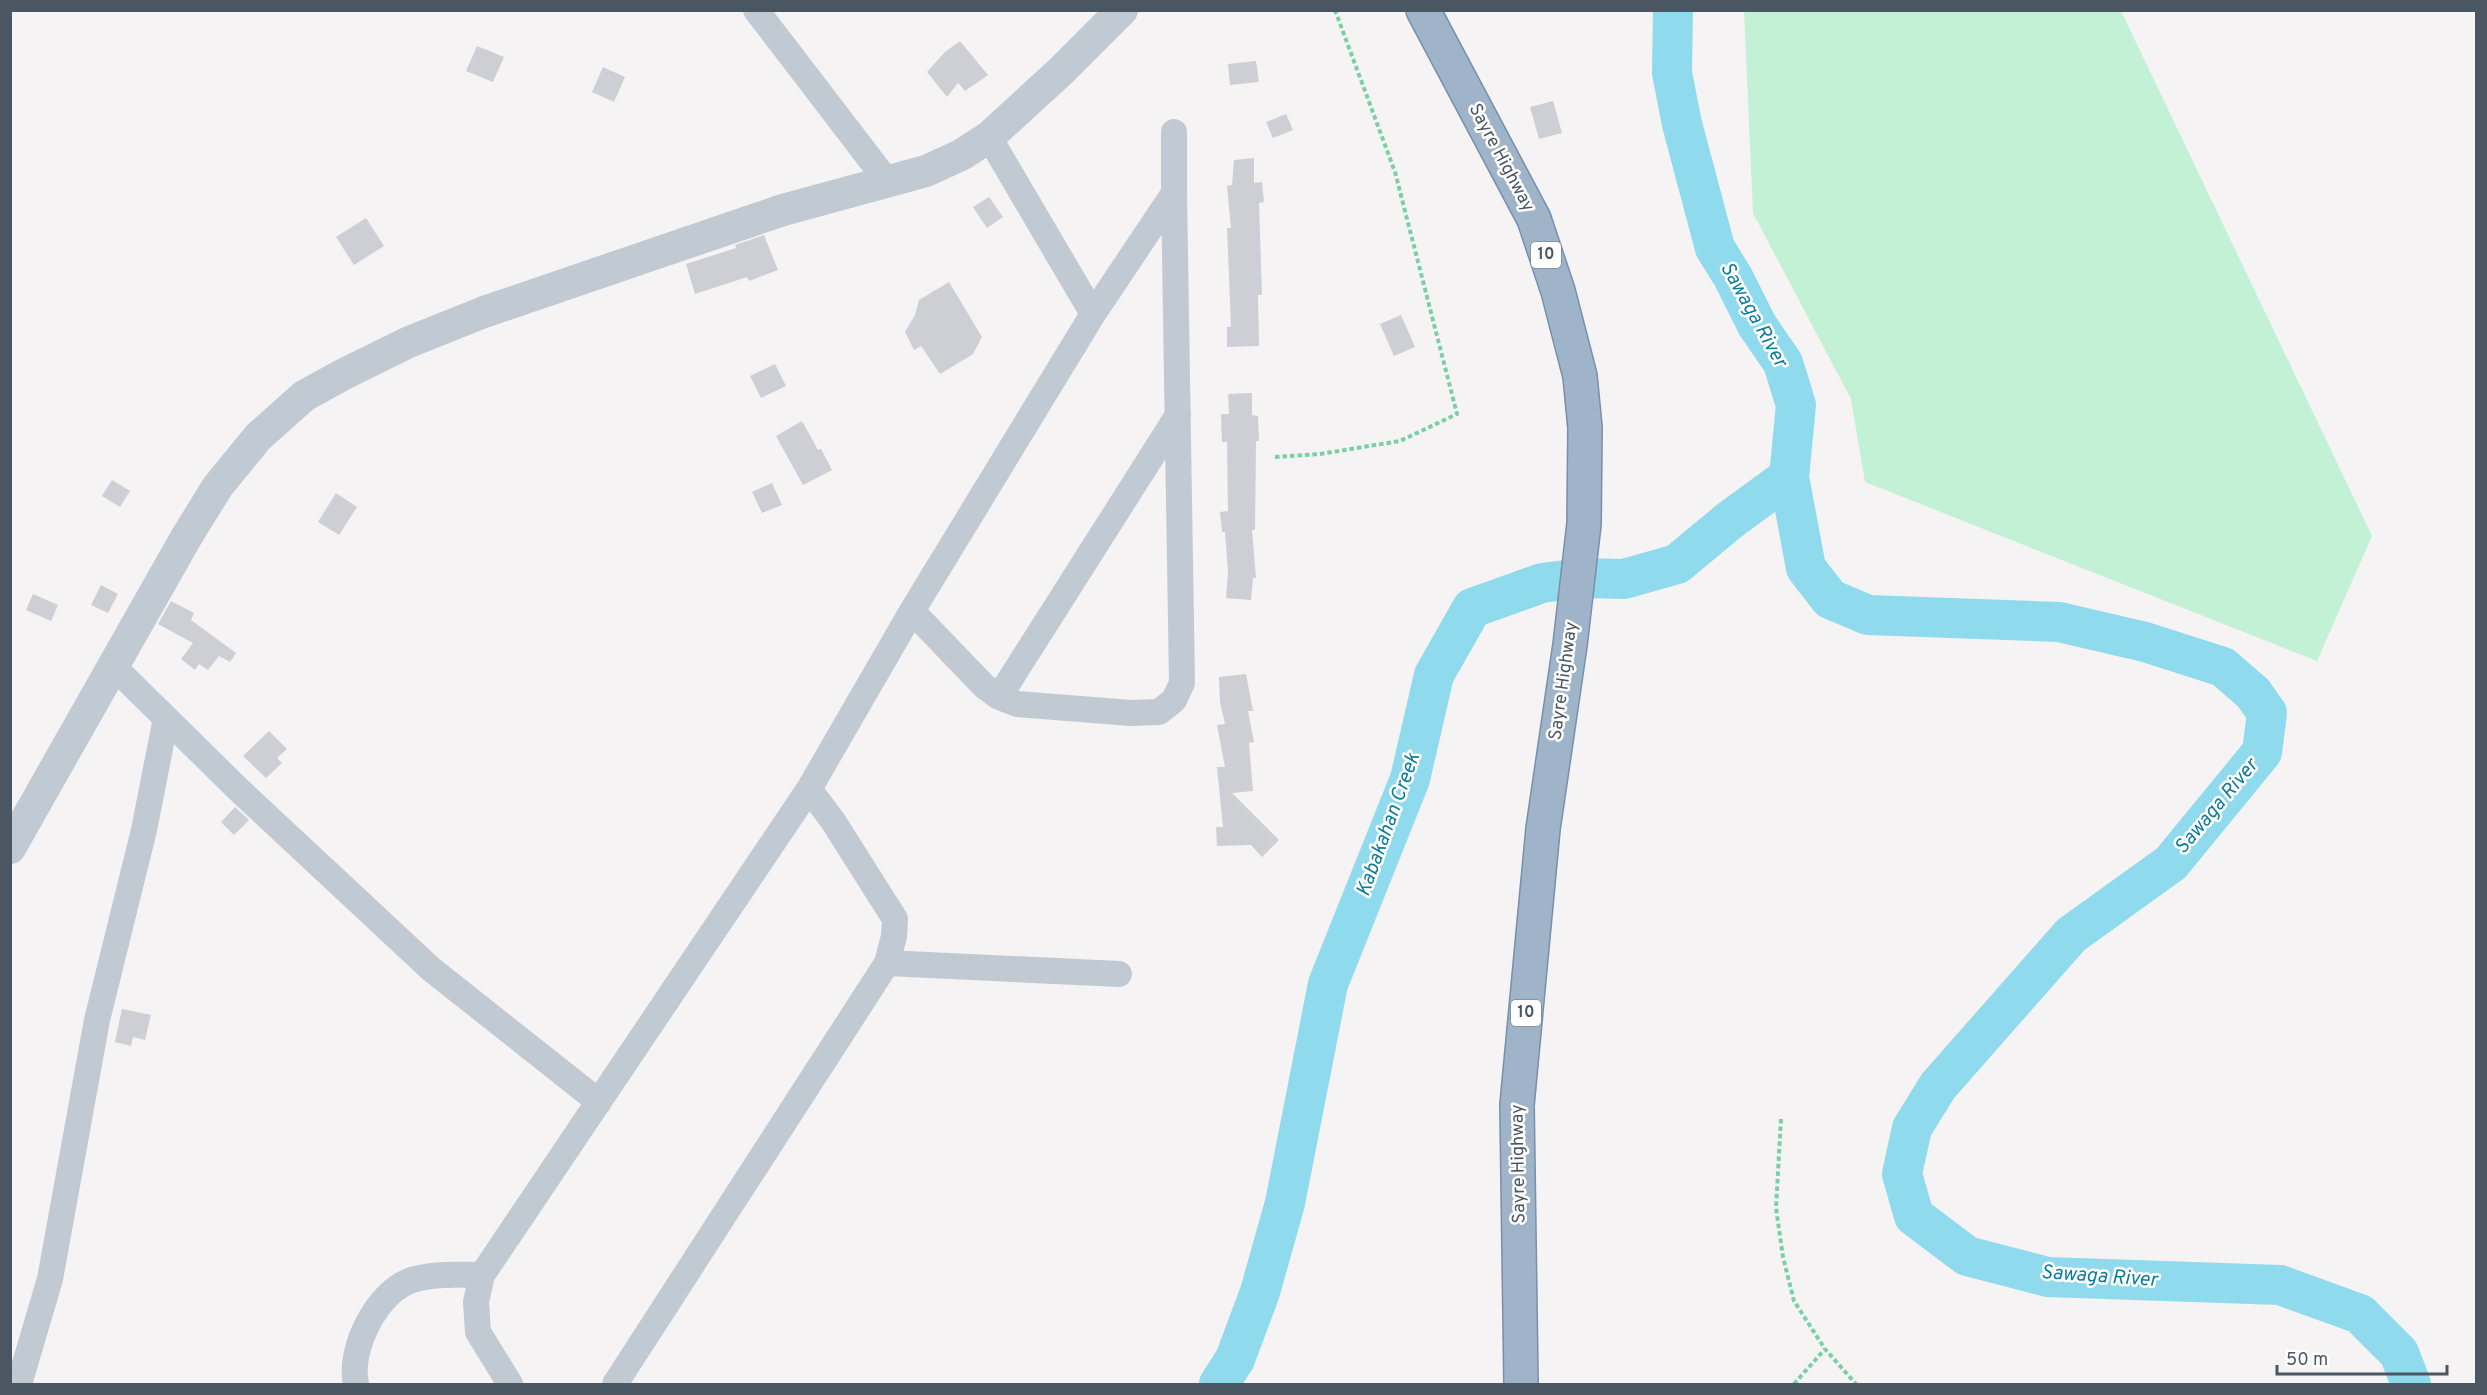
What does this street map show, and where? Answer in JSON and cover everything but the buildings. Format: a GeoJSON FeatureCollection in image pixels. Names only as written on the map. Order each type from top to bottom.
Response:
{"type":"FeatureCollection","features":[{"type":"Feature","properties":{"kind":"highway","name":"Sayre Highway"},"geometry":{"type":"LineString","coordinates":[[1423,10],[1533,219],[1558,291],[1580,376],[1585,428],[1584,524],[1570,645],[1544,829],[1517,1105],[1521,1384]]}},
{"type":"Feature","properties":{"kind":"street"},"geometry":{"type":"LineString","coordinates":[[756,10],[887,181]]}},
{"type":"Feature","properties":{"kind":"street"},"geometry":{"type":"LineString","coordinates":[[10,848],[187,536],[218,486],[258,438],[304,396],[409,342],[484,312],[783,210],[926,171],[961,155],[989,136],[1061,71],[1122,10]]}},
{"type":"Feature","properties":{"kind":"street"},"geometry":{"type":"LineString","coordinates":[[912,611],[984,686],[999,697],[1017,704],[1131,713],[1159,712],[1174,700],[1182,683],[1174,132]]}},
{"type":"Feature","properties":{"kind":"street"},"geometry":{"type":"LineString","coordinates":[[989,136],[1093,314]]}},
{"type":"Feature","properties":{"kind":"street"},"geometry":{"type":"LineString","coordinates":[[510,1384],[478,1332],[476,1302],[482,1275],[809,789],[912,611],[1093,314],[1174,193]]}},
{"type":"Feature","properties":{"kind":"street"},"geometry":{"type":"LineString","coordinates":[[999,697],[1178,414]]}},
{"type":"Feature","properties":{"kind":"street"},"geometry":{"type":"LineString","coordinates":[[114,667],[238,789],[431,969],[599,1102]]}},
{"type":"Feature","properties":{"kind":"street"},"geometry":{"type":"LineString","coordinates":[[19,1384],[50,1279],[97,1020],[144,830],[166,718]]}},
{"type":"Feature","properties":{"kind":"street"},"geometry":{"type":"LineString","coordinates":[[615,1384],[887,963],[894,936],[895,919],[833,821],[809,789]]}},
{"type":"Feature","properties":{"kind":"street"},"geometry":{"type":"LineString","coordinates":[[887,963],[1119,974]]}},
{"type":"Feature","properties":{"kind":"street"},"geometry":{"type":"LineString","coordinates":[[356,1384],[357,1353],[363,1330],[386,1298],[410,1280],[441,1276],[482,1275]]}},
{"type":"Feature","properties":{"kind":"path"},"geometry":{"type":"LineString","coordinates":[[1275,457],[1320,454],[1400,441],[1457,414],[1395,172],[1335,10]]}},
{"type":"Feature","properties":{"kind":"path"},"geometry":{"type":"LineString","coordinates":[[1781,1119],[1776,1208],[1783,1257],[1794,1301],[1825,1349],[1856,1384]]}},
{"type":"Feature","properties":{"kind":"path"},"geometry":{"type":"LineString","coordinates":[[1794,1384],[1825,1349]]}},
{"type":"Feature","properties":{"kind":"green space"},"geometry":{"type":"Polygon","coordinates":[[[1744,11],[2121,11],[2372,536],[2317,661],[1865,482],[1851,399],[1753,213],[1744,11]]]}},
{"type":"Feature","properties":{"kind":"waterway","name":"Sawaga River"},"geometry":{"type":"LineString","coordinates":[[1673,10],[1672,73],[1682,124],[1715,248],[1733,277],[1757,325],[1783,363],[1796,405],[1789,477],[1806,568],[1830,599],[1868,615],[2059,622],[2145,642],[2223,667],[2253,693],[2267,713],[2262,752],[2171,863],[2071,935],[1938,1086],[1912,1128],[1902,1174],[1914,1216],[1967,1256],[2048,1277],[2280,1285],[2360,1314],[2399,1353],[2411,1384]]}},
{"type":"Feature","properties":{"kind":"waterway","name":"Kabakahan Creek"},"geometry":{"type":"LineString","coordinates":[[1219,1384],[1235,1359],[1260,1292],[1285,1203],[1328,984],[1410,779],[1434,675],[1472,608],[1542,583],[1582,578],[1624,579],[1677,564],[1730,520],[1789,477]]}}]}
